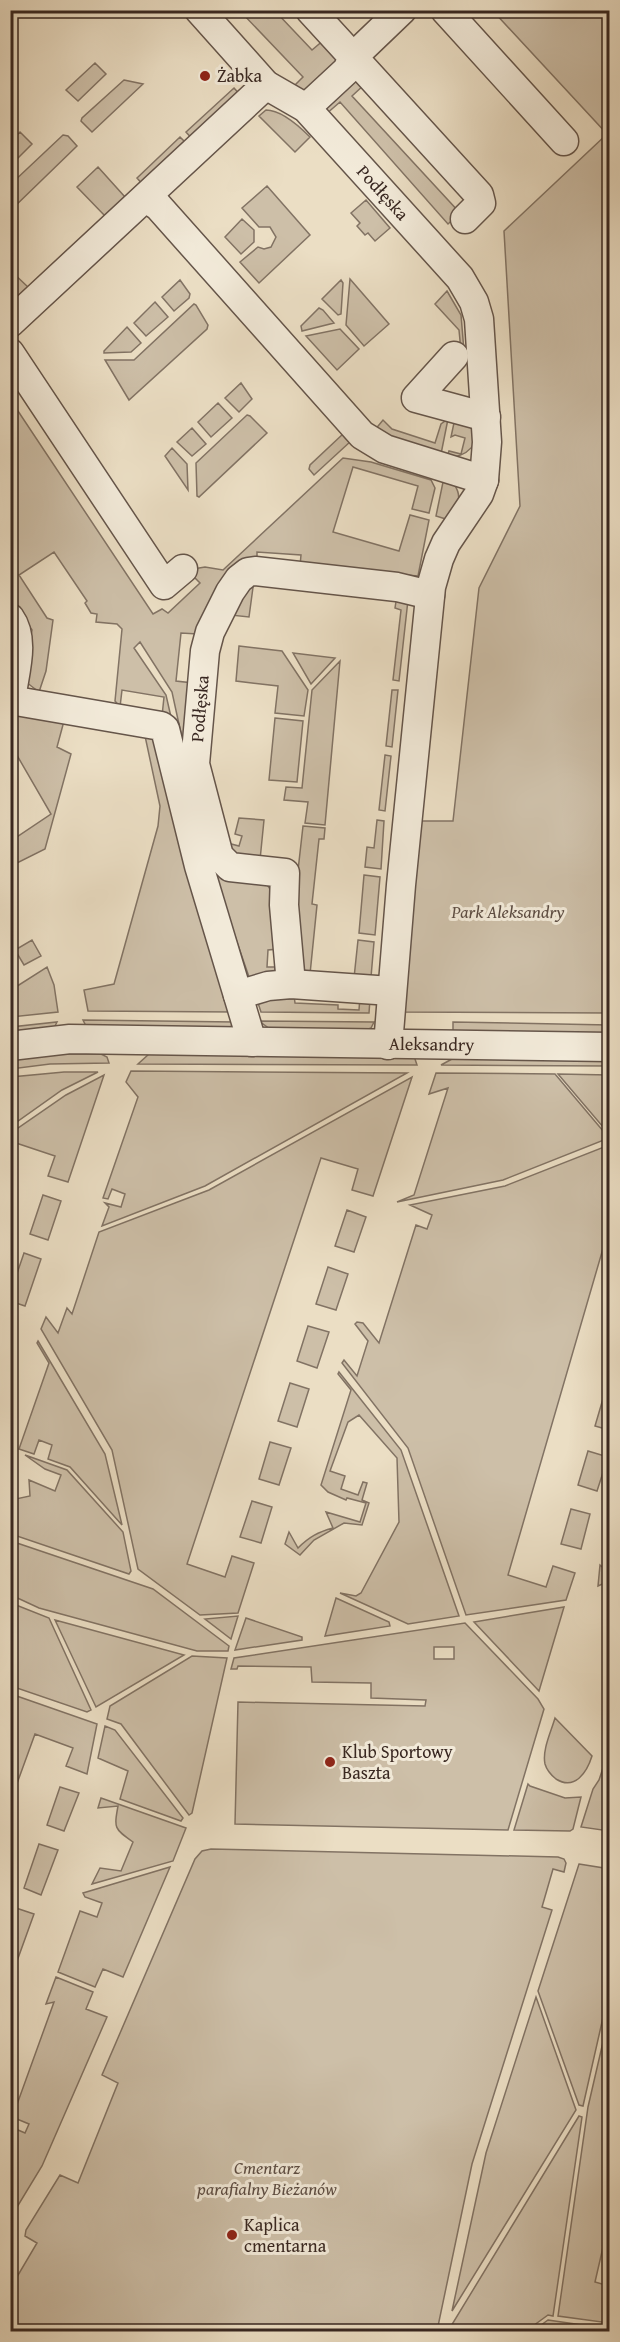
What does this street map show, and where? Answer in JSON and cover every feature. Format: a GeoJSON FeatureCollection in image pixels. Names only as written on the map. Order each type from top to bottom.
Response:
{"type":"FeatureCollection","features":[{"type":"Feature","properties":{"kind":"street","name":"Podłęska"},"geometry":{"type":"LineString","coordinates":[[199,10],[266,85],[306,108],[468,290],[479,319],[487,461],[479,494],[442,551],[430,595],[391,992],[388,1045]]}},
{"type":"Feature","properties":{"kind":"street"},"geometry":{"type":"LineString","coordinates":[[310,10],[479,195],[481,203],[465,219]]}},
{"type":"Feature","properties":{"kind":"street"},"geometry":{"type":"LineString","coordinates":[[306,108],[347,70],[353,57],[402,10]]}},
{"type":"Feature","properties":{"kind":"street"},"geometry":{"type":"LineString","coordinates":[[445,10],[564,141]]}},
{"type":"Feature","properties":{"kind":"street"},"geometry":{"type":"LineString","coordinates":[[10,323],[266,85]]}},
{"type":"Feature","properties":{"kind":"street"},"geometry":{"type":"LineString","coordinates":[[146,198],[158,206],[362,435],[385,449],[484,480]]}},
{"type":"Feature","properties":{"kind":"street"},"geometry":{"type":"LineString","coordinates":[[10,353],[164,585],[183,569]]}},
{"type":"Feature","properties":{"kind":"street"},"geometry":{"type":"LineString","coordinates":[[454,356],[416,398],[486,417]]}},
{"type":"Feature","properties":{"kind":"street","name":"Podłęska"},"geometry":{"type":"LineString","coordinates":[[291,984],[284,904],[285,873],[230,867],[219,856],[195,764],[206,642],[230,592],[239,579],[248,572],[397,587],[430,595]]}},
{"type":"Feature","properties":{"kind":"street"},"geometry":{"type":"LineString","coordinates":[[10,618],[16,626],[19,639],[11,700],[161,726],[165,729],[199,866],[252,1042]]}},
{"type":"Feature","properties":{"kind":"street"},"geometry":{"type":"LineString","coordinates":[[238,995],[268,986],[291,984],[391,992]]}},
{"type":"Feature","properties":{"kind":"street","name":"Aleksandry"},"geometry":{"type":"LineString","coordinates":[[10,1046],[70,1039],[609,1047]]}},
{"type":"Feature","properties":{"kind":"green space"},"geometry":{"type":"Polygon","coordinates":[[[240,11],[275,11],[312,50],[325,39],[337,52],[336,64],[303,92],[290,90],[303,77],[240,11]]]}},
{"type":"Feature","properties":{"kind":"green space","name":"Park Aleksandry"},"geometry":{"type":"Polygon","coordinates":[[[493,11],[609,11],[609,1013],[401,1012],[414,821],[453,821],[479,588],[520,506],[504,231],[607,134],[493,11]]]}},
{"type":"Feature","properties":{"kind":"green space"},"geometry":{"type":"Polygon","coordinates":[[[95,63],[106,74],[78,101],[66,90],[95,63]]]}},
{"type":"Feature","properties":{"kind":"green space"},"geometry":{"type":"Polygon","coordinates":[[[124,80],[143,84],[92,132],[81,121],[82,118],[124,80]]]}},
{"type":"Feature","properties":{"kind":"green space"},"geometry":{"type":"Polygon","coordinates":[[[357,80],[365,84],[352,96],[460,213],[448,224],[340,102],[325,115],[326,105],[351,81],[357,80]]]}},
{"type":"Feature","properties":{"kind":"green space"},"geometry":{"type":"Polygon","coordinates":[[[234,88],[242,97],[194,141],[186,132],[234,88]]]}},
{"type":"Feature","properties":{"kind":"green space"},"geometry":{"type":"Polygon","coordinates":[[[266,110],[284,116],[310,137],[295,152],[259,116],[266,110]]]}},
{"type":"Feature","properties":{"kind":"green space"},"geometry":{"type":"Polygon","coordinates":[[[20,132],[32,144],[11,165],[11,141],[20,132]]]}},
{"type":"Feature","properties":{"kind":"green space"},"geometry":{"type":"Polygon","coordinates":[[[63,135],[68,136],[77,146],[11,210],[11,184],[63,135]]]}},
{"type":"Feature","properties":{"kind":"green space"},"geometry":{"type":"Polygon","coordinates":[[[180,137],[189,146],[145,187],[137,178],[180,137]]]}},
{"type":"Feature","properties":{"kind":"green space"},"geometry":{"type":"Polygon","coordinates":[[[98,167],[125,197],[105,216],[77,187],[98,167]]]}},
{"type":"Feature","properties":{"kind":"green space"},"geometry":{"type":"Polygon","coordinates":[[[267,186],[310,235],[259,283],[240,262],[258,247],[264,249],[271,247],[276,237],[270,227],[259,227],[242,208],[267,186]]]}},
{"type":"Feature","properties":{"kind":"green space"},"geometry":{"type":"Polygon","coordinates":[[[366,200],[390,228],[375,241],[357,226],[360,223],[351,213],[366,200]]]}},
{"type":"Feature","properties":{"kind":"green space"},"geometry":{"type":"Polygon","coordinates":[[[242,219],[254,230],[254,242],[241,254],[225,237],[242,219]]]}},
{"type":"Feature","properties":{"kind":"green space"},"geometry":{"type":"Polygon","coordinates":[[[10,270],[28,287],[24,293],[11,300],[10,270]]]}},
{"type":"Feature","properties":{"kind":"green space"},"geometry":{"type":"Polygon","coordinates":[[[350,279],[389,324],[364,346],[346,325],[350,279]]]}},
{"type":"Feature","properties":{"kind":"green space"},"geometry":{"type":"Polygon","coordinates":[[[180,280],[190,294],[189,298],[174,311],[162,297],[180,280]]]}},
{"type":"Feature","properties":{"kind":"green space"},"geometry":{"type":"Polygon","coordinates":[[[341,280],[343,283],[341,314],[338,315],[322,299],[341,280]]]}},
{"type":"Feature","properties":{"kind":"green space"},"geometry":{"type":"Polygon","coordinates":[[[447,291],[461,315],[464,351],[461,351],[459,330],[435,304],[447,291]]]}},
{"type":"Feature","properties":{"kind":"green space"},"geometry":{"type":"Polygon","coordinates":[[[155,302],[168,317],[146,336],[134,323],[155,302]]]}},
{"type":"Feature","properties":{"kind":"green space"},"geometry":{"type":"Polygon","coordinates":[[[194,304],[208,325],[207,329],[129,400],[105,360],[134,360],[194,304]]]}},
{"type":"Feature","properties":{"kind":"green space"},"geometry":{"type":"Polygon","coordinates":[[[319,308],[334,323],[302,331],[301,326],[319,308]]]}},
{"type":"Feature","properties":{"kind":"green space"},"geometry":{"type":"Polygon","coordinates":[[[127,327],[141,343],[131,352],[104,353],[104,351],[127,327]]]}},
{"type":"Feature","properties":{"kind":"green space"},"geometry":{"type":"Polygon","coordinates":[[[340,329],[359,349],[337,370],[306,336],[340,329]]]}},
{"type":"Feature","properties":{"kind":"green space"},"geometry":{"type":"Polygon","coordinates":[[[241,383],[252,399],[239,412],[225,398],[241,383]]]}},
{"type":"Feature","properties":{"kind":"green space"},"geometry":{"type":"Polygon","coordinates":[[[10,399],[153,614],[162,609],[168,613],[200,583],[187,570],[205,567],[223,570],[343,458],[371,462],[431,480],[435,488],[429,513],[412,509],[418,486],[353,467],[333,532],[399,551],[410,515],[429,520],[418,576],[300,566],[301,555],[257,552],[257,561],[198,634],[181,633],[176,681],[193,683],[185,752],[172,692],[140,642],[134,648],[166,695],[171,717],[162,716],[164,697],[122,690],[120,707],[115,701],[122,629],[117,624],[96,622],[97,614],[91,613],[85,603],[87,601],[54,552],[19,575],[47,618],[53,620],[46,671],[39,692],[26,682],[32,630],[11,599],[10,399]]]}},
{"type":"Feature","properties":{"kind":"green space"},"geometry":{"type":"Polygon","coordinates":[[[218,403],[232,418],[211,437],[198,422],[218,403]]]}},
{"type":"Feature","properties":{"kind":"green space"},"geometry":{"type":"Polygon","coordinates":[[[247,415],[267,433],[199,497],[197,496],[196,463],[247,415]]]}},
{"type":"Feature","properties":{"kind":"green space"},"geometry":{"type":"Polygon","coordinates":[[[455,418],[469,426],[474,432],[474,443],[466,452],[454,457],[447,457],[449,451],[461,454],[465,438],[455,435],[451,437],[455,418]]]}},
{"type":"Feature","properties":{"kind":"green space"},"geometry":{"type":"Polygon","coordinates":[[[448,419],[441,454],[374,431],[383,420],[392,429],[435,443],[441,424],[448,419]]]}},
{"type":"Feature","properties":{"kind":"green space"},"geometry":{"type":"Polygon","coordinates":[[[192,428],[206,444],[192,456],[177,442],[192,428]]]}},
{"type":"Feature","properties":{"kind":"green space"},"geometry":{"type":"Polygon","coordinates":[[[344,433],[351,441],[314,475],[309,469],[310,465],[344,433]]]}},
{"type":"Feature","properties":{"kind":"green space"},"geometry":{"type":"Polygon","coordinates":[[[172,448],[187,464],[188,490],[165,456],[172,448]]]}},
{"type":"Feature","properties":{"kind":"green space"},"geometry":{"type":"Polygon","coordinates":[[[443,482],[454,484],[459,498],[449,520],[436,516],[443,482]]]}},
{"type":"Feature","properties":{"kind":"green space"},"geometry":{"type":"Polygon","coordinates":[[[254,580],[249,617],[230,615],[254,580]]]}},
{"type":"Feature","properties":{"kind":"green space"},"geometry":{"type":"Polygon","coordinates":[[[397,595],[408,600],[399,681],[393,680],[401,610],[395,608],[397,595]]]}},
{"type":"Feature","properties":{"kind":"green space"},"geometry":{"type":"Polygon","coordinates":[[[239,646],[282,651],[308,690],[304,716],[275,713],[278,686],[236,681],[239,646]]]}},
{"type":"Feature","properties":{"kind":"green space"},"geometry":{"type":"Polygon","coordinates":[[[293,653],[335,658],[311,684],[293,653]]]}},
{"type":"Feature","properties":{"kind":"green space"},"geometry":{"type":"Polygon","coordinates":[[[340,661],[325,825],[305,823],[308,802],[284,800],[286,787],[302,788],[312,690],[340,661]]]}},
{"type":"Feature","properties":{"kind":"green space"},"geometry":{"type":"Polygon","coordinates":[[[392,690],[398,690],[392,747],[386,746],[392,690]]]}},
{"type":"Feature","properties":{"kind":"green space"},"geometry":{"type":"Polygon","coordinates":[[[10,711],[64,721],[57,747],[71,754],[45,849],[15,864],[11,856],[11,841],[51,814],[11,745],[10,711]]]}},
{"type":"Feature","properties":{"kind":"green space"},"geometry":{"type":"Polygon","coordinates":[[[275,718],[303,721],[297,782],[269,780],[275,718]]]}},
{"type":"Feature","properties":{"kind":"green space"},"geometry":{"type":"Polygon","coordinates":[[[145,736],[157,741],[234,1012],[88,1011],[84,990],[114,984],[158,826],[160,806],[145,736]]]}},
{"type":"Feature","properties":{"kind":"green space"},"geometry":{"type":"Polygon","coordinates":[[[385,755],[391,756],[385,811],[379,810],[385,755]]]}},
{"type":"Feature","properties":{"kind":"green space"},"geometry":{"type":"Polygon","coordinates":[[[239,818],[264,820],[260,860],[238,858],[220,841],[239,846],[242,836],[235,834],[239,818]]]}},
{"type":"Feature","properties":{"kind":"green space"},"geometry":{"type":"Polygon","coordinates":[[[377,820],[384,821],[381,869],[365,867],[367,847],[374,848],[377,820]]]}},
{"type":"Feature","properties":{"kind":"green space"},"geometry":{"type":"Polygon","coordinates":[[[303,826],[325,828],[324,839],[319,839],[312,904],[317,905],[310,974],[301,969],[294,906],[303,826]]]}},
{"type":"Feature","properties":{"kind":"green space"},"geometry":{"type":"Polygon","coordinates":[[[210,854],[218,875],[260,880],[271,891],[276,910],[278,949],[268,950],[267,967],[278,967],[271,974],[249,977],[217,884],[210,854]]]}},
{"type":"Feature","properties":{"kind":"green space"},"geometry":{"type":"Polygon","coordinates":[[[364,875],[380,877],[375,935],[359,933],[364,875]]]}},
{"type":"Feature","properties":{"kind":"green space"},"geometry":{"type":"Polygon","coordinates":[[[32,940],[41,956],[24,965],[15,950],[32,940]]]}},
{"type":"Feature","properties":{"kind":"green space"},"geometry":{"type":"Polygon","coordinates":[[[358,940],[374,942],[371,977],[354,978],[358,940]]]}},
{"type":"Feature","properties":{"kind":"green space"},"geometry":{"type":"Polygon","coordinates":[[[47,967],[54,985],[58,1012],[11,1017],[11,990],[47,967]]]}},
{"type":"Feature","properties":{"kind":"green space"},"geometry":{"type":"Polygon","coordinates":[[[294,995],[295,1003],[338,1005],[338,1009],[359,1010],[360,997],[370,999],[369,1013],[261,1012],[257,1000],[294,995]]]}},
{"type":"Feature","properties":{"kind":"green space"},"geometry":{"type":"Polygon","coordinates":[[[83,1020],[234,1022],[228,1031],[88,1030],[83,1020]]]}},
{"type":"Feature","properties":{"kind":"green space"},"geometry":{"type":"Polygon","coordinates":[[[259,1021],[374,1022],[371,1028],[364,1031],[270,1029],[259,1021]]]}},
{"type":"Feature","properties":{"kind":"green space"},"geometry":{"type":"Polygon","coordinates":[[[57,1022],[54,1028],[11,1035],[11,1027],[57,1022]]]}},
{"type":"Feature","properties":{"kind":"green space"},"geometry":{"type":"Polygon","coordinates":[[[453,1022],[609,1025],[609,1035],[453,1033],[453,1022]]]}},
{"type":"Feature","properties":{"kind":"green space"},"geometry":{"type":"Polygon","coordinates":[[[63,1054],[101,1054],[107,1057],[109,1063],[50,1064],[11,1069],[11,1059],[63,1054]]]}},
{"type":"Feature","properties":{"kind":"green space"},"geometry":{"type":"Polygon","coordinates":[[[149,1054],[414,1056],[417,1065],[138,1064],[149,1054]]]}},
{"type":"Feature","properties":{"kind":"green space"},"geometry":{"type":"Polygon","coordinates":[[[465,1056],[610,1057],[609,1066],[441,1065],[465,1056]]]}},
{"type":"Feature","properties":{"kind":"green space"},"geometry":{"type":"Polygon","coordinates":[[[131,1071],[407,1073],[205,1186],[102,1226],[109,1207],[105,1203],[121,1207],[125,1194],[112,1189],[108,1199],[103,1198],[138,1097],[126,1082],[131,1071]]]}},
{"type":"Feature","properties":{"kind":"green space"},"geometry":{"type":"Polygon","coordinates":[[[64,1072],[98,1072],[62,1090],[11,1126],[11,1077],[64,1072]]]}},
{"type":"Feature","properties":{"kind":"green space"},"geometry":{"type":"Polygon","coordinates":[[[436,1073],[555,1074],[609,1138],[503,1180],[397,1202],[414,1195],[448,1088],[429,1094],[436,1073]]]}},
{"type":"Feature","properties":{"kind":"green space"},"geometry":{"type":"Polygon","coordinates":[[[558,1074],[609,1075],[609,1134],[558,1074]]]}},
{"type":"Feature","properties":{"kind":"green space"},"geometry":{"type":"Polygon","coordinates":[[[104,1075],[68,1182],[48,1176],[55,1156],[16,1143],[11,1157],[11,1133],[66,1095],[104,1075]]]}},
{"type":"Feature","properties":{"kind":"green space"},"geometry":{"type":"Polygon","coordinates":[[[412,1077],[373,1196],[352,1190],[358,1169],[321,1158],[187,1564],[225,1577],[232,1556],[254,1563],[238,1613],[200,1615],[138,1569],[112,1450],[41,1329],[46,1317],[58,1333],[67,1308],[72,1314],[99,1232],[209,1190],[412,1077]]]}},
{"type":"Feature","properties":{"kind":"green space"},"geometry":{"type":"Polygon","coordinates":[[[609,1145],[609,1228],[508,1575],[546,1587],[553,1566],[575,1573],[566,1600],[466,1615],[408,1448],[342,1363],[344,1360],[357,1376],[368,1341],[355,1324],[357,1322],[363,1323],[379,1343],[416,1225],[427,1229],[432,1215],[410,1205],[505,1186],[609,1145]]]}},
{"type":"Feature","properties":{"kind":"green space"},"geometry":{"type":"Polygon","coordinates":[[[43,1195],[61,1201],[48,1240],[30,1234],[43,1195]]]}},
{"type":"Feature","properties":{"kind":"green space"},"geometry":{"type":"Polygon","coordinates":[[[347,1210],[366,1217],[354,1252],[335,1246],[347,1210]]]}},
{"type":"Feature","properties":{"kind":"green space"},"geometry":{"type":"Polygon","coordinates":[[[24,1253],[41,1259],[25,1306],[10,1301],[11,1291],[24,1253]]]}},
{"type":"Feature","properties":{"kind":"green space"},"geometry":{"type":"Polygon","coordinates":[[[328,1267],[348,1274],[336,1310],[316,1304],[328,1267]]]}},
{"type":"Feature","properties":{"kind":"green space"},"geometry":{"type":"Polygon","coordinates":[[[308,1326],[329,1332],[317,1368],[297,1361],[308,1326]]]}},
{"type":"Feature","properties":{"kind":"green space"},"geometry":{"type":"Polygon","coordinates":[[[38,1341],[105,1454],[122,1525],[70,1467],[48,1459],[52,1445],[39,1440],[34,1454],[19,1449],[49,1363],[38,1341]]]}},
{"type":"Feature","properties":{"kind":"green space"},"geometry":{"type":"Polygon","coordinates":[[[339,1372],[401,1450],[459,1616],[408,1624],[340,1593],[356,1596],[361,1593],[399,1522],[397,1458],[359,1415],[348,1422],[330,1471],[345,1476],[341,1489],[358,1495],[363,1482],[367,1483],[362,1500],[369,1503],[362,1525],[344,1523],[314,1540],[300,1555],[285,1544],[289,1532],[298,1548],[314,1535],[333,1528],[326,1512],[360,1522],[366,1503],[347,1498],[346,1500],[328,1492],[321,1485],[351,1390],[338,1374],[339,1372]]]}},
{"type":"Feature","properties":{"kind":"green space"},"geometry":{"type":"Polygon","coordinates":[[[290,1383],[309,1389],[297,1427],[278,1421],[290,1383]]]}},
{"type":"Feature","properties":{"kind":"green space"},"geometry":{"type":"Polygon","coordinates":[[[605,1392],[609,1393],[609,1430],[595,1426],[605,1392]]]}},
{"type":"Feature","properties":{"kind":"green space"},"geometry":{"type":"Polygon","coordinates":[[[270,1442],[291,1448],[279,1485],[259,1479],[270,1442]]]}},
{"type":"Feature","properties":{"kind":"green space"},"geometry":{"type":"Polygon","coordinates":[[[588,1451],[608,1457],[597,1491],[578,1485],[588,1451]]]}},
{"type":"Feature","properties":{"kind":"green space"},"geometry":{"type":"Polygon","coordinates":[[[25,1455],[67,1470],[123,1532],[131,1571],[129,1574],[11,1534],[11,1500],[30,1496],[29,1480],[55,1491],[61,1475],[45,1469],[25,1455]]]}},
{"type":"Feature","properties":{"kind":"green space"},"geometry":{"type":"Polygon","coordinates":[[[252,1501],[272,1507],[261,1543],[240,1537],[252,1501]]]}},
{"type":"Feature","properties":{"kind":"green space"},"geometry":{"type":"Polygon","coordinates":[[[571,1509],[590,1514],[581,1549],[561,1544],[571,1509]]]}},
{"type":"Feature","properties":{"kind":"green space"},"geometry":{"type":"Polygon","coordinates":[[[11,1541],[153,1589],[229,1646],[228,1651],[197,1651],[39,1608],[11,1595],[11,1541]]]}},
{"type":"Feature","properties":{"kind":"green space"},"geometry":{"type":"Polygon","coordinates":[[[600,1565],[609,1573],[609,1581],[598,1586],[600,1565]]]}},
{"type":"Feature","properties":{"kind":"green space"},"geometry":{"type":"Polygon","coordinates":[[[336,1598],[389,1622],[390,1626],[325,1636],[336,1598]]]}},
{"type":"Feature","properties":{"kind":"green space"},"geometry":{"type":"Polygon","coordinates":[[[11,1603],[49,1618],[91,1710],[87,1712],[11,1686],[11,1603]]]}},
{"type":"Feature","properties":{"kind":"green space"},"geometry":{"type":"Polygon","coordinates":[[[564,1607],[539,1691],[474,1622],[564,1607]]]}},
{"type":"Feature","properties":{"kind":"green space"},"geometry":{"type":"Polygon","coordinates":[[[238,1616],[231,1639],[205,1619],[238,1616]]]}},
{"type":"Feature","properties":{"kind":"green space"},"geometry":{"type":"Polygon","coordinates":[[[246,1618],[302,1637],[302,1640],[235,1650],[246,1618]]]}},
{"type":"Feature","properties":{"kind":"green space"},"geometry":{"type":"Polygon","coordinates":[[[55,1620],[184,1655],[96,1707],[55,1620]]]}},
{"type":"Feature","properties":{"kind":"green space"},"geometry":{"type":"Polygon","coordinates":[[[465,1623],[538,1699],[544,1709],[508,1830],[235,1824],[238,1702],[425,1706],[426,1700],[371,1698],[371,1683],[312,1682],[311,1667],[238,1666],[237,1669],[231,1669],[234,1658],[465,1623]],[[434,1647],[434,1659],[454,1659],[454,1647],[434,1647]]]}},
{"type":"Feature","properties":{"kind":"green space"},"geometry":{"type":"Polygon","coordinates":[[[192,1656],[227,1658],[192,1813],[189,1815],[121,1724],[107,1719],[110,1706],[192,1656]]]}},
{"type":"Feature","properties":{"kind":"green space"},"geometry":{"type":"Polygon","coordinates":[[[11,1694],[97,1724],[87,1774],[66,1766],[73,1748],[35,1734],[11,1800],[11,1694]]]}},
{"type":"Feature","properties":{"kind":"green space"},"geometry":{"type":"Polygon","coordinates":[[[555,1718],[592,1756],[587,1768],[579,1778],[569,1783],[556,1779],[549,1773],[545,1764],[546,1747],[555,1718]]]}},
{"type":"Feature","properties":{"kind":"green space"},"geometry":{"type":"Polygon","coordinates":[[[105,1726],[115,1730],[183,1818],[181,1821],[120,1799],[128,1771],[98,1758],[105,1726]]]}},
{"type":"Feature","properties":{"kind":"green space"},"geometry":{"type":"Polygon","coordinates":[[[609,1750],[609,1831],[581,1827],[593,1789],[599,1780],[609,1750]]]}},
{"type":"Feature","properties":{"kind":"green space"},"geometry":{"type":"Polygon","coordinates":[[[528,1784],[565,1798],[581,1797],[573,1829],[570,1831],[514,1830],[528,1784]]]}},
{"type":"Feature","properties":{"kind":"green space"},"geometry":{"type":"Polygon","coordinates":[[[60,1787],[79,1793],[64,1831],[47,1825],[60,1787]]]}},
{"type":"Feature","properties":{"kind":"green space"},"geometry":{"type":"Polygon","coordinates":[[[101,1798],[186,1828],[173,1861],[92,1884],[100,1868],[121,1871],[133,1842],[117,1827],[118,1806],[98,1808],[101,1798]]]}},
{"type":"Feature","properties":{"kind":"green space"},"geometry":{"type":"Polygon","coordinates":[[[39,1844],[58,1850],[41,1895],[24,1888],[39,1844]]]}},
{"type":"Feature","properties":{"kind":"green space","name":"Cmentarz parafialny Bieżanów"},"geometry":{"type":"Polygon","coordinates":[[[211,1849],[558,1857],[564,1859],[566,1863],[564,1872],[553,1869],[542,1907],[552,1910],[472,2164],[437,2331],[11,2331],[11,2287],[37,2243],[25,2236],[26,2230],[60,2175],[78,2183],[118,2083],[102,2075],[195,1859],[202,1851],[211,1849]]]}},
{"type":"Feature","properties":{"kind":"green space"},"geometry":{"type":"Polygon","coordinates":[[[579,1864],[610,1869],[609,1991],[583,2106],[579,2105],[538,1991],[579,1864]]]}},
{"type":"Feature","properties":{"kind":"green space"},"geometry":{"type":"Polygon","coordinates":[[[170,1867],[123,1977],[103,1969],[95,1987],[58,1972],[80,1911],[97,1917],[102,1903],[85,1897],[83,1893],[170,1867]]]}},
{"type":"Feature","properties":{"kind":"green space"},"geometry":{"type":"Polygon","coordinates":[[[16,1908],[34,1914],[17,1961],[10,1959],[11,1924],[16,1908]]]}},
{"type":"Feature","properties":{"kind":"green space"},"geometry":{"type":"Polygon","coordinates":[[[56,1977],[93,1992],[86,2009],[107,2017],[42,2166],[11,2217],[11,2127],[25,2133],[29,2124],[17,2119],[15,2125],[11,2121],[54,2002],[46,2004],[56,1977]]]}},
{"type":"Feature","properties":{"kind":"green space"},"geometry":{"type":"Polygon","coordinates":[[[536,1997],[576,2110],[452,2311],[486,2153],[536,1997]]]}},
{"type":"Feature","properties":{"kind":"green space"},"geometry":{"type":"Polygon","coordinates":[[[609,2016],[610,2217],[595,2282],[609,2286],[609,2323],[558,2316],[588,2107],[609,2016]]]}},
{"type":"Feature","properties":{"kind":"green space"},"geometry":{"type":"Polygon","coordinates":[[[579,2116],[582,2117],[553,2316],[548,2315],[526,2331],[448,2331],[579,2116]]]}},
{"type":"Feature","properties":{"kind":"green space"},"geometry":{"type":"Polygon","coordinates":[[[548,2320],[609,2329],[609,2331],[533,2331],[548,2320]]]}},
{"type":"Feature","properties":{"kind":"place","name":"Żabka"},"geometry":{"type":"Point","coordinates":[205,76]}},
{"type":"Feature","properties":{"kind":"place","name":"Klub Sportowy Baszta"},"geometry":{"type":"Point","coordinates":[330,1762]}},
{"type":"Feature","properties":{"kind":"place","name":"Kaplica cmentarna"},"geometry":{"type":"Point","coordinates":[232,2235]}}]}
